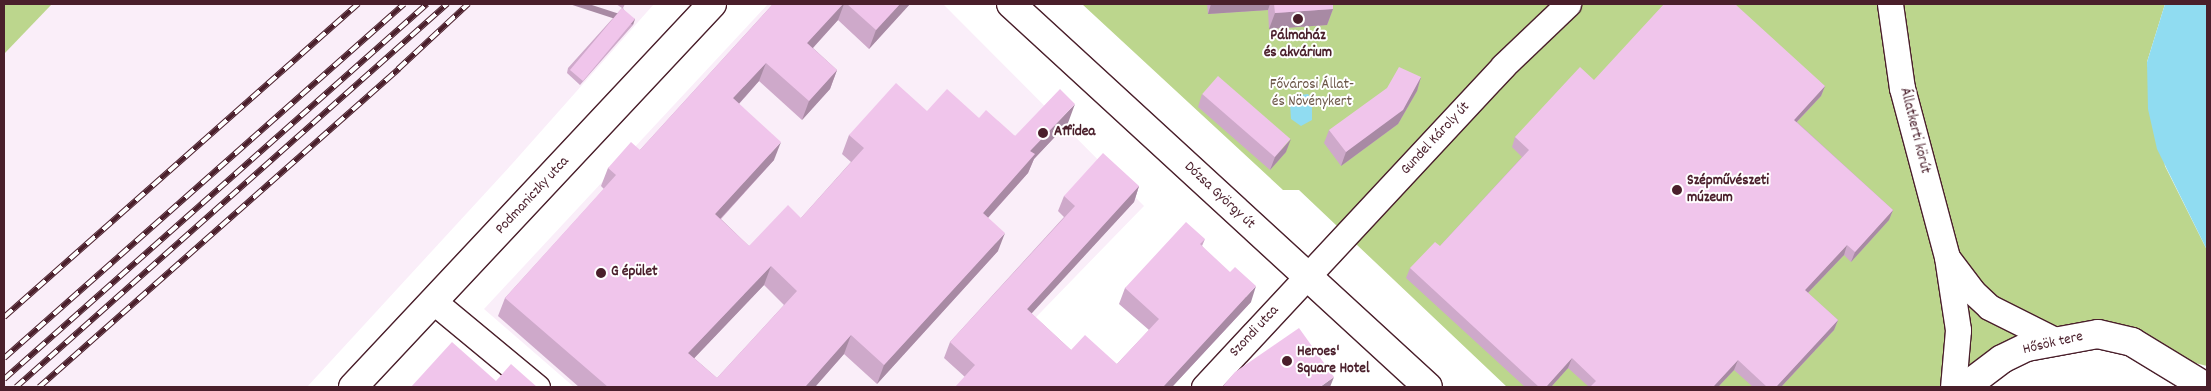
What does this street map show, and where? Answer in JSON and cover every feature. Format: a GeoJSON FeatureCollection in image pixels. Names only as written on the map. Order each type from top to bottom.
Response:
{"type":"FeatureCollection","features":[{"type":"Feature","properties":{"kind":"street","name":"Podmaniczky utca"},"geometry":{"type":"LineString","coordinates":[[353,387],[712,4]]}},
{"type":"Feature","properties":{"kind":"street","name":"Dózsa György út"},"geometry":{"type":"LineString","coordinates":[[1010,4],[1428,387]]}},
{"type":"Feature","properties":{"kind":"street","name":"Gundel Károly út"},"geometry":{"type":"LineString","coordinates":[[1307,277],[1503,66],[1568,4]]}},
{"type":"Feature","properties":{"kind":"street","name":"Állatkerti körút"},"geometry":{"type":"LineString","coordinates":[[1890,4],[1902,88],[1947,257],[1958,330],[1953,387]]}},
{"type":"Feature","properties":{"kind":"street","name":"Állatkerti körút"},"geometry":{"type":"LineString","coordinates":[[1947,257],[1972,290],[1990,307],[2054,340]]}},
{"type":"Feature","properties":{"kind":"street","name":"Szondi utca"},"geometry":{"type":"LineString","coordinates":[[1204,387],[1307,277]]}},
{"type":"Feature","properties":{"kind":"street"},"geometry":{"type":"LineString","coordinates":[[433,301],[537,387]]}},
{"type":"Feature","properties":{"kind":"street","name":"Hősök tere"},"geometry":{"type":"LineString","coordinates":[[1965,387],[2002,359],[2028,347],[2054,340],[2098,334],[2115,336],[2148,351],[2186,363],[2207,366]]}},
{"type":"Feature","properties":{"kind":"street","name":"Hősök tere"},"geometry":{"type":"LineString","coordinates":[[2148,351],[2206,387]]}},
{"type":"Feature","properties":{"kind":"shaded area"},"geometry":{"type":"Polygon","coordinates":[[[9,4],[654,4],[512,164],[307,387],[4,387],[4,9],[9,4]]]}},
{"type":"Feature","properties":{"kind":"shaded area"},"geometry":{"type":"Polygon","coordinates":[[[768,4],[943,4],[1144,206],[968,387],[574,387],[484,309],[768,4]]]}},
{"type":"Feature","properties":{"kind":"green space"},"geometry":{"type":"Polygon","coordinates":[[[5,4],[52,4],[4,54],[5,4]]]}},
{"type":"Feature","properties":{"kind":"green space","name":"Fővárosi Állat- és Növénykert"},"geometry":{"type":"Polygon","coordinates":[[[1082,4],[2165,4],[2147,62],[2165,166],[2207,250],[2207,366],[2084,335],[1965,387],[1507,387],[1299,190],[1283,190],[1082,4]]]}},
{"type":"Feature","properties":{"kind":"water"},"geometry":{"type":"Polygon","coordinates":[[[2165,4],[2207,4],[2207,250],[2157,149],[2148,109],[2147,62],[2165,4]]]}},
{"type":"Feature","properties":{"kind":"water"},"geometry":{"type":"Polygon","coordinates":[[[1308,94],[1312,100],[1312,120],[1301,126],[1291,119],[1290,103],[1293,96],[1308,94]]]}},
{"type":"Feature","properties":{"kind":"building"},"geometry":{"type":"Polygon","coordinates":[[[773,4],[843,4],[807,43],[837,70],[809,101],[766,63],[733,98],[781,142],[715,214],[749,246],[788,205],[801,218],[864,148],[849,135],[896,83],[927,111],[947,89],[979,118],[986,110],[1015,136],[1060,89],[1075,104],[1030,151],[1035,154],[983,213],[1005,233],[884,365],[851,335],[805,387],[608,387],[505,298],[616,175],[608,168],[631,142],[640,150],[773,4]],[[771,266],[688,353],[717,378],[797,291],[771,266]]]}},
{"type":"Feature","properties":{"kind":"building"},"geometry":{"type":"Polygon","coordinates":[[[847,4],[900,4],[876,30],[847,4]]]}},
{"type":"Feature","properties":{"kind":"building"},"geometry":{"type":"Polygon","coordinates":[[[1274,4],[1333,4],[1333,9],[1275,13],[1274,4]]]}},
{"type":"Feature","properties":{"kind":"building","name":"Szépművészeti múzeum"},"geometry":{"type":"Polygon","coordinates":[[[1664,4],[1735,4],[1825,86],[1794,120],[1893,210],[1855,252],[1847,245],[1805,290],[1838,320],[1776,387],[1767,387],[1738,360],[1713,387],[1590,387],[1596,381],[1572,358],[1546,387],[1539,387],[1410,268],[1435,242],[1440,246],[1529,150],[1515,137],[1580,67],[1594,80],[1664,4]]]}},
{"type":"Feature","properties":{"kind":"building"},"geometry":{"type":"Polygon","coordinates":[[[622,8],[635,19],[583,81],[570,70],[622,8]]]}},
{"type":"Feature","properties":{"kind":"building"},"geometry":{"type":"Polygon","coordinates":[[[1399,67],[1421,77],[1403,110],[1346,152],[1329,130],[1387,88],[1399,67]]]}},
{"type":"Feature","properties":{"kind":"building"},"geometry":{"type":"Polygon","coordinates":[[[1218,76],[1290,139],[1275,157],[1202,94],[1218,76]]]}},
{"type":"Feature","properties":{"kind":"building"},"geometry":{"type":"Polygon","coordinates":[[[1103,153],[1139,186],[1027,309],[1071,350],[1085,335],[1117,364],[1159,319],[1125,288],[1186,222],[1205,239],[1200,244],[1230,272],[1235,267],[1256,286],[1163,387],[955,387],[975,365],[950,342],[1075,206],[1064,196],[1103,153]]]}},
{"type":"Feature","properties":{"kind":"building"},"geometry":{"type":"Polygon","coordinates":[[[1299,328],[1334,377],[1320,387],[1222,387],[1235,372],[1299,328]]]}},
{"type":"Feature","properties":{"kind":"building"},"geometry":{"type":"Polygon","coordinates":[[[452,342],[496,381],[511,364],[537,387],[411,387],[452,342]]]}},
{"type":"Feature","properties":{"kind":"railway"},"geometry":{"type":"LineString","coordinates":[[4,317],[358,4]]}},
{"type":"Feature","properties":{"kind":"railway"},"geometry":{"type":"LineString","coordinates":[[4,358],[404,4]]}},
{"type":"Feature","properties":{"kind":"railway"},"geometry":{"type":"LineString","coordinates":[[4,379],[427,4]]}},
{"type":"Feature","properties":{"kind":"railway"},"geometry":{"type":"LineString","coordinates":[[16,387],[447,4]]}},
{"type":"Feature","properties":{"kind":"railway"},"geometry":{"type":"LineString","coordinates":[[39,387],[398,69],[468,4]]}},
{"type":"Feature","properties":{"kind":"place","name":"Pálmaház és akvárium"},"geometry":{"type":"Point","coordinates":[1298,19]}},
{"type":"Feature","properties":{"kind":"place","name":"Affidea"},"geometry":{"type":"Point","coordinates":[1043,133]}},
{"type":"Feature","properties":{"kind":"place","name":"Szépművészeti múzeum"},"geometry":{"type":"Point","coordinates":[1677,190]}},
{"type":"Feature","properties":{"kind":"place","name":"G épület"},"geometry":{"type":"Point","coordinates":[601,273]}},
{"type":"Feature","properties":{"kind":"place","name":"Heroes' Square Hotel"},"geometry":{"type":"Point","coordinates":[1287,361]}}]}
